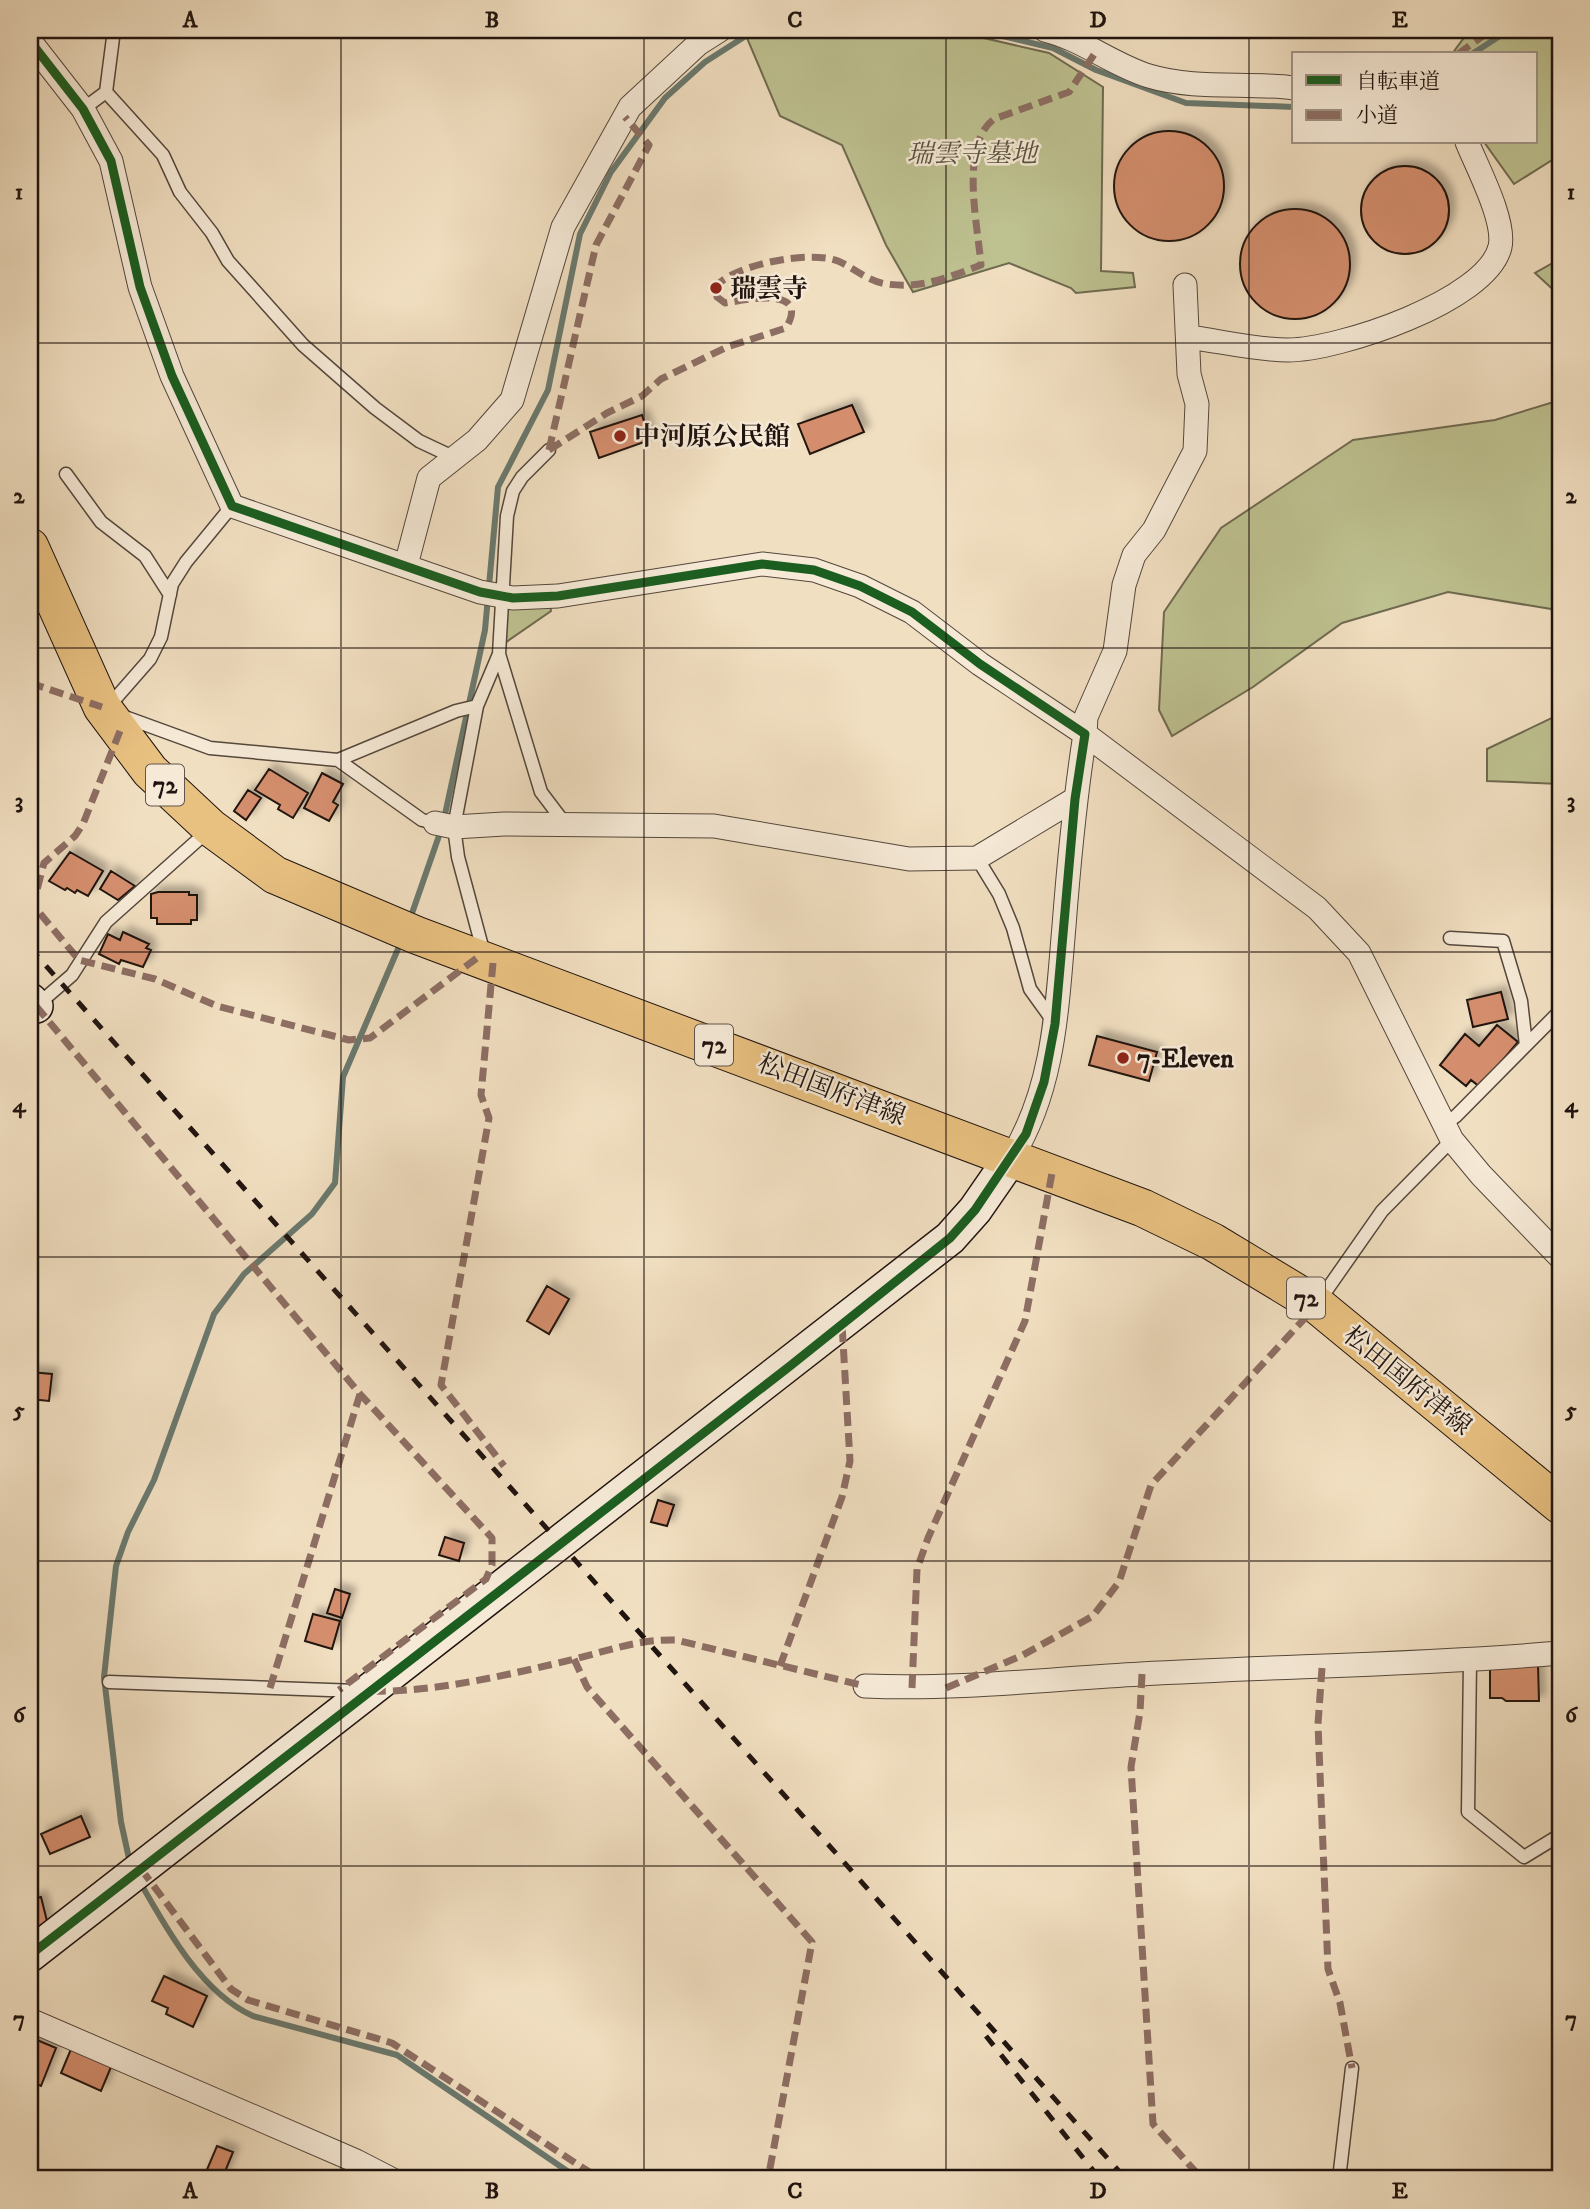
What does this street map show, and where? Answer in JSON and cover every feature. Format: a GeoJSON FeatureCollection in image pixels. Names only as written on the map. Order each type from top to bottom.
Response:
{"type":"FeatureCollection","features":[{"type":"Feature","properties":{"kind":"main road","name":"松田国府津線"},"geometry":{"type":"LineString","coordinates":[[30,547],[104,709],[150,771],[211,828],[275,875],[407,931],[1010,1157],[1166,1219],[1259,1268],[1317,1305],[1560,1505]]}},
{"type":"Feature","properties":{"kind":"street"},"geometry":{"type":"LineString","coordinates":[[406,565],[429,478],[494,425],[512,400],[563,227],[630,107],[694,37],[720,30]]}},
{"type":"Feature","properties":{"kind":"street"},"geometry":{"type":"LineString","coordinates":[[1045,30],[1066,35],[1147,75],[1175,81],[1292,89]]}},
{"type":"Feature","properties":{"kind":"street"},"geometry":{"type":"LineString","coordinates":[[30,41],[83,109],[111,161],[139,287],[163,351],[232,506],[480,592],[504,597],[606,590],[689,573],[762,564],[814,570],[860,586],[912,612],[980,664],[1085,734],[1317,908],[1359,953],[1447,1132],[1481,1175],[1560,1257]]}},
{"type":"Feature","properties":{"kind":"street"},"geometry":{"type":"LineString","coordinates":[[1188,337],[1288,350],[1313,348],[1405,321],[1445,302],[1486,269],[1500,248],[1502,229],[1468,144]]}},
{"type":"Feature","properties":{"kind":"street"},"geometry":{"type":"LineString","coordinates":[[30,1955],[367,1691],[790,1366],[950,1238],[975,1210],[1026,1134],[1044,1082],[1055,1024],[1075,799],[1086,717],[1115,651],[1125,585],[1134,555],[1154,530],[1195,451],[1197,404],[1189,374],[1185,285]]}},
{"type":"Feature","properties":{"kind":"street"},"geometry":{"type":"LineString","coordinates":[[446,826],[714,826],[909,859],[977,858],[1075,799]]}},
{"type":"Feature","properties":{"kind":"street"},"geometry":{"type":"LineString","coordinates":[[865,1686],[946,1688],[1142,1674],[1470,1661],[1560,1653]]}},
{"type":"Feature","properties":{"kind":"street"},"geometry":{"type":"LineString","coordinates":[[30,2020],[356,2161],[391,2179]]}},
{"type":"Feature","properties":{"kind":"lane"},"geometry":{"type":"LineString","coordinates":[[83,109],[106,92],[114,30]]}},
{"type":"Feature","properties":{"kind":"lane"},"geometry":{"type":"LineString","coordinates":[[106,92],[163,156],[180,192],[212,233],[228,261],[303,345],[375,408],[419,441],[453,457]]}},
{"type":"Feature","properties":{"kind":"lane"},"geometry":{"type":"LineString","coordinates":[[486,961],[446,826],[477,706],[499,654],[507,516],[513,491],[522,477],[549,450]]}},
{"type":"Feature","properties":{"kind":"lane"},"geometry":{"type":"LineString","coordinates":[[66,474],[101,522],[145,556],[170,595]]}},
{"type":"Feature","properties":{"kind":"lane"},"geometry":{"type":"LineString","coordinates":[[232,506],[186,562],[172,584],[161,637],[150,659],[104,709],[210,748],[338,760],[456,711],[477,706]]}},
{"type":"Feature","properties":{"kind":"lane"},"geometry":{"type":"LineString","coordinates":[[499,654],[541,792],[566,825]]}},
{"type":"Feature","properties":{"kind":"lane"},"geometry":{"type":"LineString","coordinates":[[338,760],[422,820],[446,826]]}},
{"type":"Feature","properties":{"kind":"lane"},"geometry":{"type":"LineString","coordinates":[[32,1007],[72,975],[106,922],[211,828]]}},
{"type":"Feature","properties":{"kind":"lane"},"geometry":{"type":"LineString","coordinates":[[977,858],[999,894],[1013,928],[1030,989],[1055,1024]]}},
{"type":"Feature","properties":{"kind":"lane"},"geometry":{"type":"LineString","coordinates":[[1450,938],[1503,942],[1521,1001],[1526,1045]]}},
{"type":"Feature","properties":{"kind":"lane"},"geometry":{"type":"LineString","coordinates":[[1317,1305],[1382,1211],[1465,1108],[1560,1012]]}},
{"type":"Feature","properties":{"kind":"lane"},"geometry":{"type":"LineString","coordinates":[[1470,1661],[1468,1812],[1524,1857],[1560,1835]]}},
{"type":"Feature","properties":{"kind":"lane"},"geometry":{"type":"LineString","coordinates":[[109,1682],[367,1691]]}},
{"type":"Feature","properties":{"kind":"lane"},"geometry":{"type":"LineString","coordinates":[[1339,2179],[1352,2068]]}},
{"type":"Feature","properties":{"kind":"green space","name":"瑞雲寺墓地"},"geometry":{"type":"Polygon","coordinates":[[[765,30],[949,30],[1049,53],[1103,87],[1101,271],[1133,273],[1135,287],[1076,293],[1071,288],[1009,263],[913,292],[886,245],[842,145],[780,116],[747,38],[765,30]]]}},
{"type":"Feature","properties":{"kind":"green space"},"geometry":{"type":"Polygon","coordinates":[[[1475,30],[1560,30],[1560,155],[1514,184],[1485,144],[1538,144],[1538,52],[1453,52],[1463,39],[1475,30]]]}},
{"type":"Feature","properties":{"kind":"green space"},"geometry":{"type":"Polygon","coordinates":[[[1560,259],[1560,296],[1535,273],[1560,259]]]}},
{"type":"Feature","properties":{"kind":"green space"},"geometry":{"type":"Polygon","coordinates":[[[1560,400],[1560,620],[1551,609],[1448,592],[1342,623],[1253,687],[1172,736],[1159,710],[1164,612],[1221,528],[1353,440],[1495,420],[1560,400]]]}},
{"type":"Feature","properties":{"kind":"green space"},"geometry":{"type":"Polygon","coordinates":[[[550,602],[551,611],[502,645],[500,607],[550,602]]]}},
{"type":"Feature","properties":{"kind":"green space"},"geometry":{"type":"Polygon","coordinates":[[[1560,714],[1560,784],[1487,781],[1487,749],[1560,714]]]}},
{"type":"Feature","properties":{"kind":"building"},"geometry":{"type":"Polygon","coordinates":[[[1169,131],[1190,135],[1208,147],[1220,165],[1224,186],[1220,207],[1208,225],[1190,237],[1169,241],[1148,237],[1130,225],[1118,207],[1114,186],[1118,165],[1130,147],[1148,135],[1169,131]]]}},
{"type":"Feature","properties":{"kind":"building"},"geometry":{"type":"Polygon","coordinates":[[[1405,166],[1430,173],[1442,185],[1449,210],[1442,235],[1430,247],[1405,254],[1380,247],[1368,235],[1361,210],[1368,185],[1380,173],[1405,166]]]}},
{"type":"Feature","properties":{"kind":"building"},"geometry":{"type":"Polygon","coordinates":[[[1295,209],[1316,213],[1334,225],[1346,243],[1350,264],[1346,285],[1334,303],[1316,315],[1295,319],[1274,315],[1256,303],[1244,285],[1240,264],[1244,243],[1256,225],[1274,213],[1295,209]]]}},
{"type":"Feature","properties":{"kind":"building"},"geometry":{"type":"Polygon","coordinates":[[[852,405],[864,432],[810,454],[798,424],[852,405]]]}},
{"type":"Feature","properties":{"kind":"building","name":"中河原公民館"},"geometry":{"type":"Polygon","coordinates":[[[642,415],[650,440],[599,458],[590,432],[642,415]]]}},
{"type":"Feature","properties":{"kind":"building"},"geometry":{"type":"Polygon","coordinates":[[[269,769],[308,793],[293,818],[278,809],[280,805],[255,790],[269,769]]]}},
{"type":"Feature","properties":{"kind":"building"},"geometry":{"type":"Polygon","coordinates":[[[322,773],[343,784],[333,802],[338,805],[329,821],[304,808],[322,773]]]}},
{"type":"Feature","properties":{"kind":"building"},"geometry":{"type":"Polygon","coordinates":[[[248,790],[261,798],[246,820],[234,811],[248,790]]]}},
{"type":"Feature","properties":{"kind":"building"},"geometry":{"type":"Polygon","coordinates":[[[70,852],[103,871],[88,896],[77,890],[75,893],[67,888],[65,890],[49,881],[70,852]]]}},
{"type":"Feature","properties":{"kind":"building"},"geometry":{"type":"Polygon","coordinates":[[[111,871],[135,886],[118,900],[100,889],[111,871]]]}},
{"type":"Feature","properties":{"kind":"building"},"geometry":{"type":"Polygon","coordinates":[[[189,892],[189,895],[197,895],[197,920],[191,920],[191,924],[157,924],[157,918],[151,918],[151,894],[189,892]]]}},
{"type":"Feature","properties":{"kind":"building"},"geometry":{"type":"Polygon","coordinates":[[[123,932],[149,944],[146,948],[151,950],[143,967],[121,960],[119,964],[99,954],[108,934],[120,940],[123,932]]]}},
{"type":"Feature","properties":{"kind":"building"},"geometry":{"type":"Polygon","coordinates":[[[1501,992],[1508,1019],[1473,1027],[1467,1000],[1501,992]]]}},
{"type":"Feature","properties":{"kind":"building"},"geometry":{"type":"Polygon","coordinates":[[[1497,1025],[1518,1042],[1480,1087],[1471,1080],[1466,1086],[1440,1065],[1465,1034],[1479,1046],[1497,1025]]]}},
{"type":"Feature","properties":{"kind":"building","name":"7-Eleven"},"geometry":{"type":"Polygon","coordinates":[[[1097,1036],[1157,1052],[1149,1081],[1089,1065],[1097,1036]]]}},
{"type":"Feature","properties":{"kind":"building"},"geometry":{"type":"Polygon","coordinates":[[[547,1286],[569,1299],[549,1334],[527,1321],[547,1286]]]}},
{"type":"Feature","properties":{"kind":"building"},"geometry":{"type":"Polygon","coordinates":[[[30,1372],[52,1374],[49,1401],[30,1399],[30,1372]]]}},
{"type":"Feature","properties":{"kind":"building"},"geometry":{"type":"Polygon","coordinates":[[[658,1500],[674,1505],[667,1526],[651,1522],[658,1500]]]}},
{"type":"Feature","properties":{"kind":"building"},"geometry":{"type":"Polygon","coordinates":[[[445,1537],[464,1543],[459,1561],[439,1555],[445,1537]]]}},
{"type":"Feature","properties":{"kind":"building"},"geometry":{"type":"Polygon","coordinates":[[[335,1589],[350,1594],[342,1618],[327,1613],[335,1589]]]}},
{"type":"Feature","properties":{"kind":"building"},"geometry":{"type":"Polygon","coordinates":[[[313,1614],[340,1621],[332,1649],[305,1641],[313,1614]]]}},
{"type":"Feature","properties":{"kind":"building"},"geometry":{"type":"Polygon","coordinates":[[[1538,1665],[1539,1701],[1490,1698],[1490,1666],[1538,1665]]]}},
{"type":"Feature","properties":{"kind":"building"},"geometry":{"type":"Polygon","coordinates":[[[81,1816],[90,1837],[50,1854],[41,1834],[81,1816]]]}},
{"type":"Feature","properties":{"kind":"building"},"geometry":{"type":"Polygon","coordinates":[[[41,1897],[48,1925],[30,1929],[30,1900],[41,1897]]]}},
{"type":"Feature","properties":{"kind":"building"},"geometry":{"type":"Polygon","coordinates":[[[164,1976],[207,1996],[193,2027],[166,2014],[168,2008],[152,2001],[164,1976]]]}},
{"type":"Feature","properties":{"kind":"building"},"geometry":{"type":"Polygon","coordinates":[[[30,2037],[56,2048],[41,2086],[30,2081],[30,2037]]]}},
{"type":"Feature","properties":{"kind":"building"},"geometry":{"type":"Polygon","coordinates":[[[71,2049],[111,2067],[101,2091],[61,2073],[71,2049]]]}},
{"type":"Feature","properties":{"kind":"building"},"geometry":{"type":"Polygon","coordinates":[[[217,2146],[233,2152],[222,2179],[203,2179],[217,2146]]]}},
{"type":"Feature","properties":{"kind":"waterway"},"geometry":{"type":"LineString","coordinates":[[444,819],[485,630],[498,487],[548,390],[580,234],[611,172],[665,98],[705,62],[755,30]]}},
{"type":"Feature","properties":{"kind":"waterway"},"geometry":{"type":"LineString","coordinates":[[977,30],[1053,48],[1096,70],[1186,103],[1292,107]]}},
{"type":"Feature","properties":{"kind":"waterway"},"geometry":{"type":"LineString","coordinates":[[1475,52],[1509,30]]}},
{"type":"Feature","properties":{"kind":"waterway"},"geometry":{"type":"LineString","coordinates":[[410,919],[441,830]]}},
{"type":"Feature","properties":{"kind":"waterway"},"geometry":{"type":"LineString","coordinates":[[130,1863],[121,1822],[104,1677],[116,1566],[128,1532],[154,1480],[214,1314],[244,1274],[312,1214],[335,1183],[343,1077],[401,942]]}},
{"type":"Feature","properties":{"kind":"waterway"},"geometry":{"type":"LineString","coordinates":[[140,1882],[188,1958],[202,1976],[235,2006],[253,2016],[397,2055],[579,2179]]}},
{"type":"Feature","properties":{"kind":"railway"},"geometry":{"type":"LineString","coordinates":[[30,948],[1126,2179]]}},
{"type":"Feature","properties":{"kind":"railway"},"geometry":{"type":"LineString","coordinates":[[986,2036],[1100,2179]]}},
{"type":"Feature","properties":{"kind":"marked path"},"geometry":{"type":"LineString","coordinates":[[1461,52],[1491,30]]}},
{"type":"Feature","properties":{"kind":"marked path"},"geometry":{"type":"LineString","coordinates":[[549,450],[607,413],[642,396],[661,379],[727,347],[786,328],[791,314],[790,306],[783,300],[760,298],[725,303],[717,297],[715,287],[739,272],[773,261],[825,258],[838,261],[880,283],[912,285],[935,281],[981,265],[973,187],[977,147],[983,131],[994,119],[1069,92],[1097,50]]}},
{"type":"Feature","properties":{"kind":"marked path"},"geometry":{"type":"LineString","coordinates":[[549,450],[596,245],[649,145],[625,117]]}},
{"type":"Feature","properties":{"kind":"marked path"},"geometry":{"type":"LineString","coordinates":[[30,683],[102,707]]}},
{"type":"Feature","properties":{"kind":"marked path"},"geometry":{"type":"LineString","coordinates":[[120,731],[83,824],[75,836],[44,863],[33,905],[79,960],[155,979],[217,1006],[349,1040],[370,1038],[477,958]]}},
{"type":"Feature","properties":{"kind":"marked path"},"geometry":{"type":"LineString","coordinates":[[493,963],[481,1095],[489,1118],[441,1385],[504,1466]]}},
{"type":"Feature","properties":{"kind":"marked path"},"geometry":{"type":"LineString","coordinates":[[36,1006],[360,1394],[492,1538],[492,1565],[486,1579],[339,1690]]}},
{"type":"Feature","properties":{"kind":"marked path"},"geometry":{"type":"LineString","coordinates":[[912,1688],[917,1569],[928,1538],[1025,1321],[1052,1173]]}},
{"type":"Feature","properties":{"kind":"marked path"},"geometry":{"type":"LineString","coordinates":[[946,1688],[1023,1655],[1093,1616],[1119,1582],[1151,1485],[1317,1305]]}},
{"type":"Feature","properties":{"kind":"marked path"},"geometry":{"type":"LineString","coordinates":[[780,1666],[842,1497],[850,1461],[842,1324]]}},
{"type":"Feature","properties":{"kind":"marked path"},"geometry":{"type":"LineString","coordinates":[[270,1688],[360,1394]]}},
{"type":"Feature","properties":{"kind":"marked path"},"geometry":{"type":"LineString","coordinates":[[372,1691],[421,1689],[474,1681],[637,1643],[663,1640],[676,1640],[865,1686]]}},
{"type":"Feature","properties":{"kind":"marked path"},"geometry":{"type":"LineString","coordinates":[[574,1659],[587,1687],[812,1942],[768,2179]]}},
{"type":"Feature","properties":{"kind":"marked path"},"geometry":{"type":"LineString","coordinates":[[1322,1668],[1318,1724],[1328,1969],[1340,2003],[1352,2068]]}},
{"type":"Feature","properties":{"kind":"marked path"},"geometry":{"type":"LineString","coordinates":[[1142,1674],[1140,1712],[1131,1767],[1153,2124],[1202,2179]]}},
{"type":"Feature","properties":{"kind":"marked path"},"geometry":{"type":"LineString","coordinates":[[141,1869],[231,1989],[248,2000],[392,2043],[600,2179]]}},
{"type":"Feature","properties":{"kind":"cycle path"},"geometry":{"type":"LineString","coordinates":[[30,41],[83,109],[111,161],[140,287],[172,376],[232,506],[480,592],[513,598],[558,596],[762,564],[814,570],[860,586],[912,612],[980,664],[1085,734],[1075,799],[1055,1024],[1044,1082],[1026,1134],[975,1210],[950,1238],[790,1366],[30,1955]]}},
{"type":"Feature","properties":{"kind":"place","name":"瑞雲寺"},"geometry":{"type":"Point","coordinates":[716,288]}},
{"type":"Feature","properties":{"kind":"place","name":"中河原公民館"},"geometry":{"type":"Point","coordinates":[620,436]}},
{"type":"Feature","properties":{"kind":"place","name":"7-Eleven"},"geometry":{"type":"Point","coordinates":[1123,1058]}}]}
